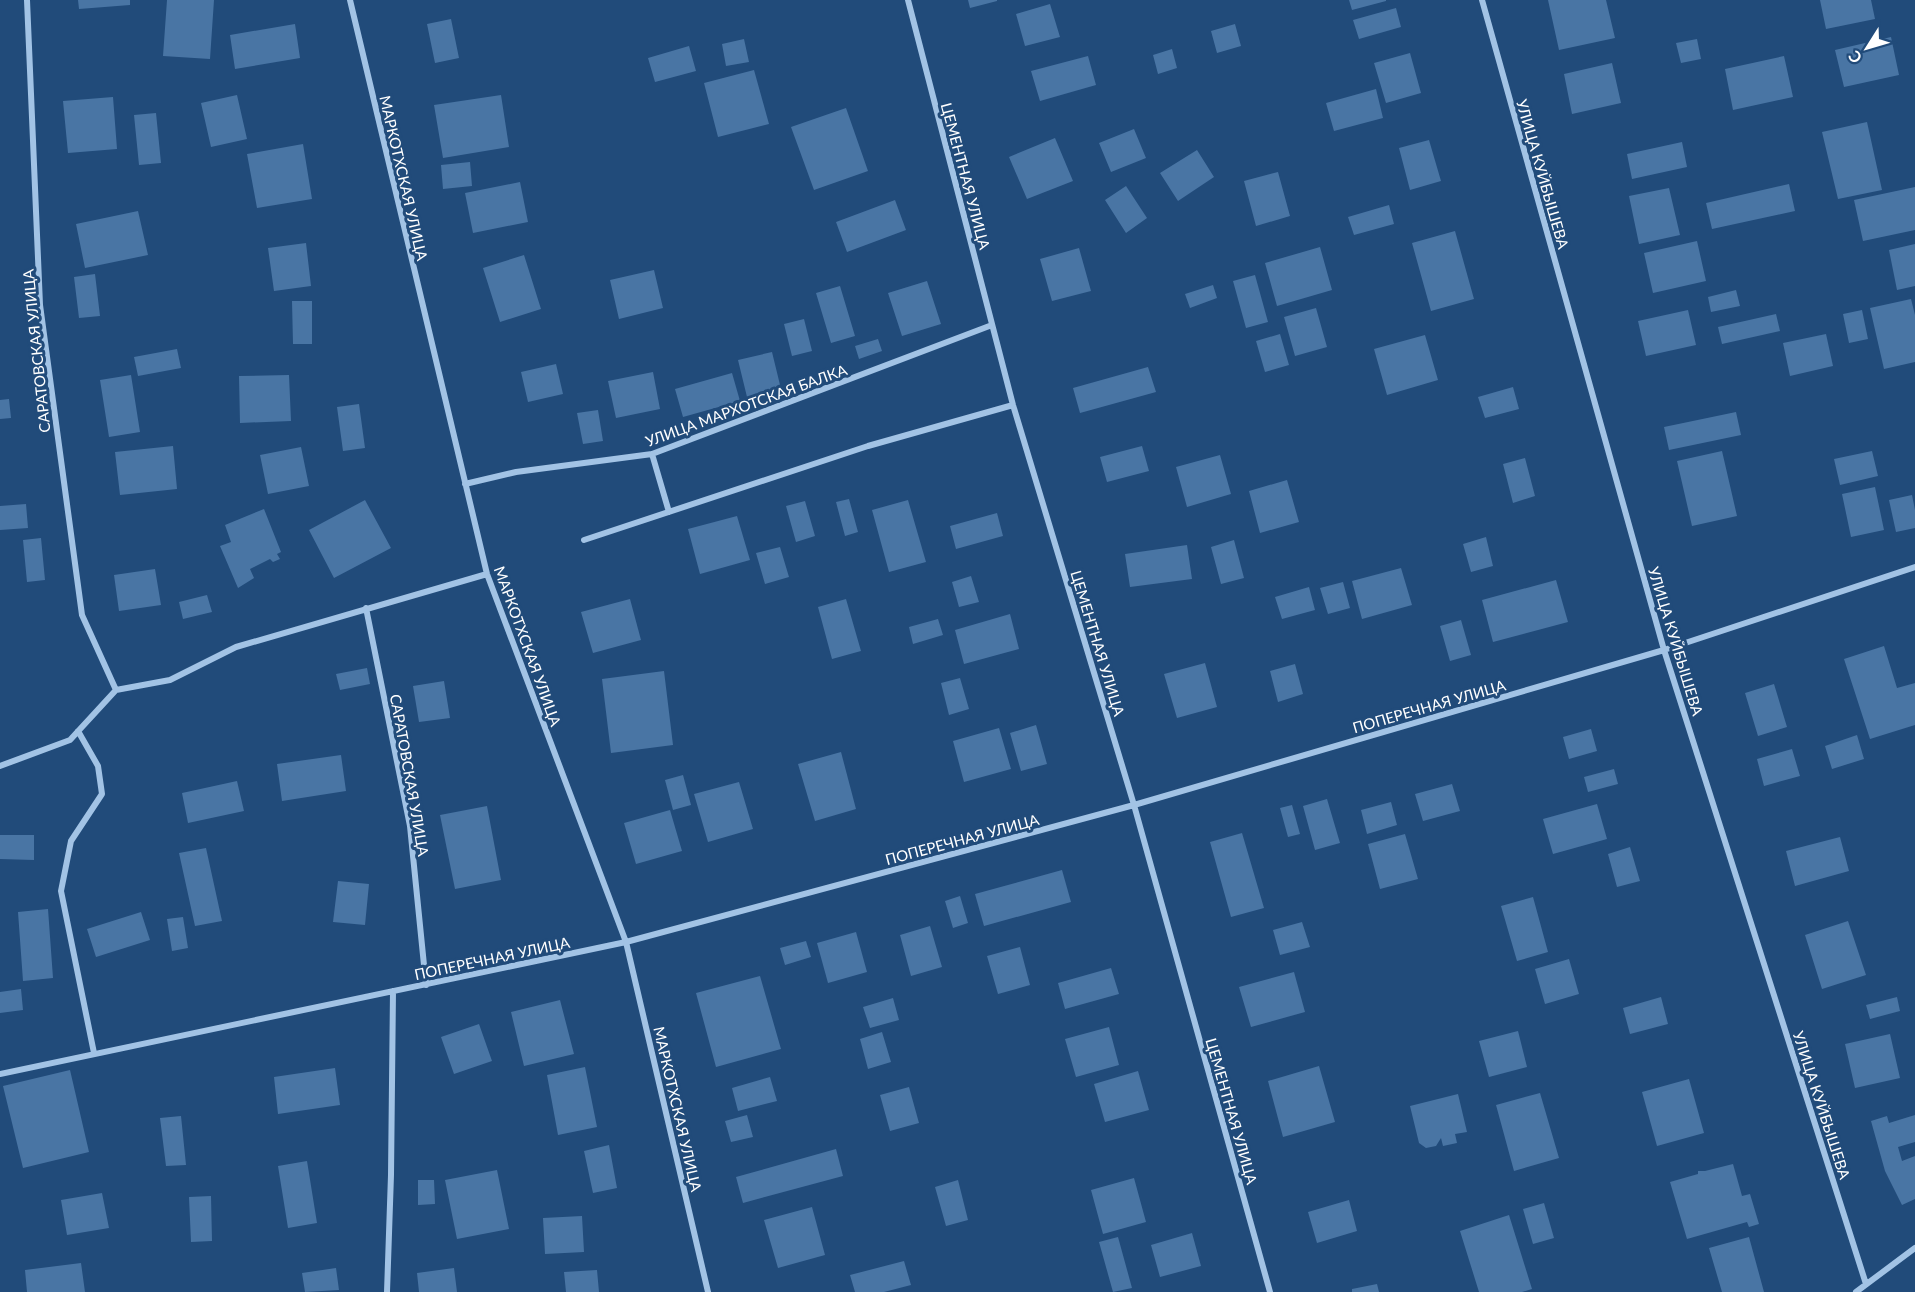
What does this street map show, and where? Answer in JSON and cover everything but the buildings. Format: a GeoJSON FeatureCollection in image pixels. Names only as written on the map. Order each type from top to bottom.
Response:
{"type":"FeatureCollection","features":[{"type":"Feature","properties":{"kind":"street","name":"САРАТОВСКАЯ УЛИЦА"},"geometry":{"type":"LineString","coordinates":[[27,0],[40,305],[82,615],[116,690]]}},
{"type":"Feature","properties":{"kind":"street","name":"МАРКОТХСКАЯ УЛИЦА"},"geometry":{"type":"LineString","coordinates":[[350,0],[487,574],[627,942],[708,1292]]}},
{"type":"Feature","properties":{"kind":"street","name":"ЦЕМЕНТНАЯ УЛИЦА"},"geometry":{"type":"LineString","coordinates":[[908,0],[1013,405],[1134,805],[1270,1292]]}},
{"type":"Feature","properties":{"kind":"street","name":"УЛИЦА КУЙБЫШЕВА"},"geometry":{"type":"LineString","coordinates":[[1482,0],[1664,650],[1866,1284]]}},
{"type":"Feature","properties":{"kind":"street","name":"УЛИЦА МАРХОТСКАЯ БАЛКА"},"geometry":{"type":"LineString","coordinates":[[465,484],[516,472],[652,454],[992,325]]}},
{"type":"Feature","properties":{"kind":"street"},"geometry":{"type":"LineString","coordinates":[[584,540],[868,446],[1013,405]]}},
{"type":"Feature","properties":{"kind":"street"},"geometry":{"type":"LineString","coordinates":[[652,454],[669,512]]}},
{"type":"Feature","properties":{"kind":"street","name":"ПОПЕРЕЧНАЯ УЛИЦА"},"geometry":{"type":"LineString","coordinates":[[0,1074],[627,942],[1134,805],[1664,650],[1915,567]]}},
{"type":"Feature","properties":{"kind":"street"},"geometry":{"type":"LineString","coordinates":[[0,766],[70,740],[116,690],[170,680],[236,647],[487,574]]}},
{"type":"Feature","properties":{"kind":"street","name":"САРАТОВСКАЯ УЛИЦА"},"geometry":{"type":"LineString","coordinates":[[366,608],[410,826],[426,985]]}},
{"type":"Feature","properties":{"kind":"street"},"geometry":{"type":"LineString","coordinates":[[78,731],[98,766],[102,794],[71,841],[60,891],[94,1053]]}},
{"type":"Feature","properties":{"kind":"street"},"geometry":{"type":"LineString","coordinates":[[387,1292],[393,991]]}},
{"type":"Feature","properties":{"kind":"street"},"geometry":{"type":"LineString","coordinates":[[1856,1292],[1915,1248]]}}]}
